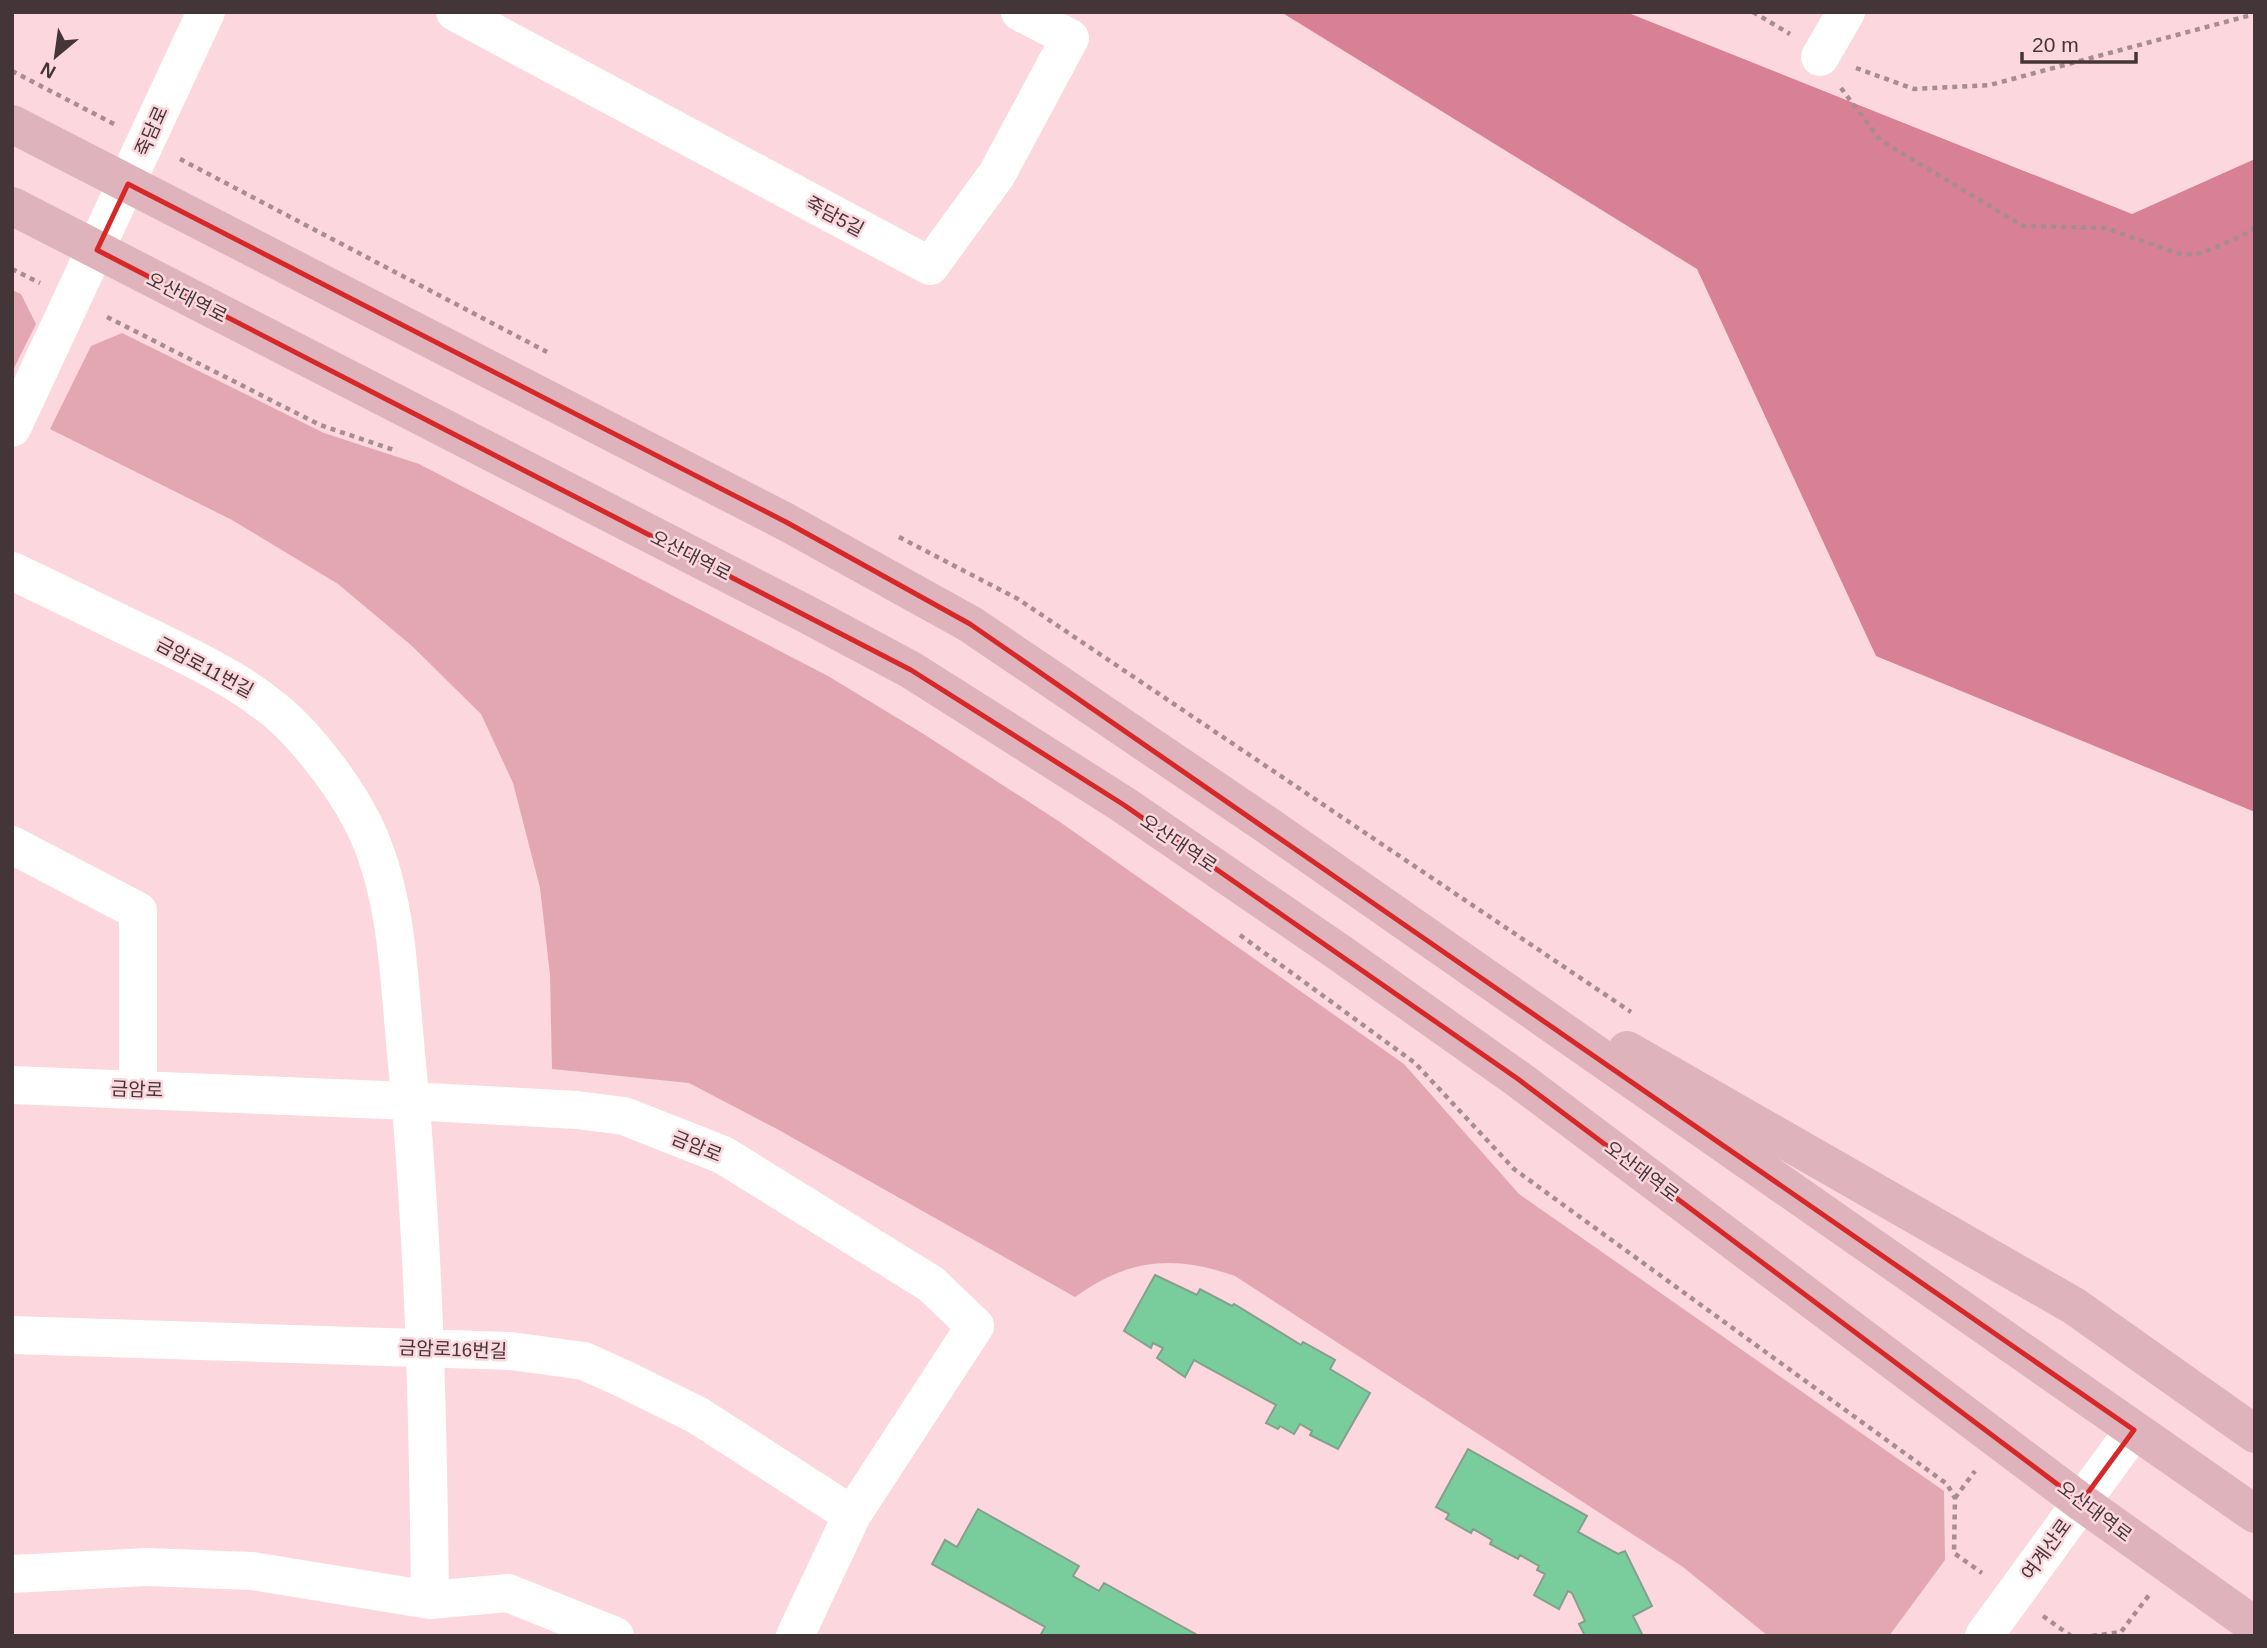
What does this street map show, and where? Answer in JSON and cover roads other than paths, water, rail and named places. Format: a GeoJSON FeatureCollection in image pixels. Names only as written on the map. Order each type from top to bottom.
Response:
{"type":"FeatureCollection","features":[{"type":"Feature","properties":{"kind":"main road"},"geometry":{"type":"LineString","coordinates":[[12,124],[786,522],[970,624],[1058,681],[1453,954],[2255,1514]]}},
{"type":"Feature","properties":{"kind":"main road","name":"오산대역로"},"geometry":{"type":"LineString","coordinates":[[12,206],[810,616],[923,678],[1124,805],[1518,1079],[2081,1502],[2255,1626]]}},
{"type":"Feature","properties":{"kind":"main road"},"geometry":{"type":"LineString","coordinates":[[1453,954],[1718,1100],[2074,1306],[2255,1434]]}},
{"type":"Feature","properties":{"kind":"main road"},"geometry":{"type":"LineString","coordinates":[[2170,1567],[2235,1636]]}},
{"type":"Feature","properties":{"kind":"street","name":"죽담로"},"geometry":{"type":"LineString","coordinates":[[12,428],[206,12]]}},
{"type":"Feature","properties":{"kind":"street","name":"죽담5길"},"geometry":{"type":"LineString","coordinates":[[455,12],[930,266],[997,174],[1070,38],[1020,12]]}},
{"type":"Feature","properties":{"kind":"street"},"geometry":{"type":"LineString","coordinates":[[1820,57],[1846,12]]}},
{"type":"Feature","properties":{"kind":"street","name":"금암로11번길"},"geometry":{"type":"LineString","coordinates":[[12,571],[196,660],[259,696],[300,734],[340,785],[368,834],[384,881],[395,937],[410,1101],[427,1349],[430,1600]]}},
{"type":"Feature","properties":{"kind":"street"},"geometry":{"type":"LineString","coordinates":[[12,845],[138,911],[138,1089]]}},
{"type":"Feature","properties":{"kind":"street","name":"금암로"},"geometry":{"type":"LineString","coordinates":[[12,1086],[410,1101],[577,1110],[624,1116],[723,1155],[931,1284],[975,1325],[852,1515],[795,1636]]}},
{"type":"Feature","properties":{"kind":"street","name":"금암로16번길"},"geometry":{"type":"LineString","coordinates":[[12,1335],[511,1351],[584,1361],[697,1415],[852,1515]]}},
{"type":"Feature","properties":{"kind":"street","name":"여계산로"},"geometry":{"type":"LineString","coordinates":[[1984,1636],[2134,1430]]}},
{"type":"Feature","properties":{"kind":"street"},"geometry":{"type":"LineString","coordinates":[[12,1574],[148,1567],[252,1572],[430,1600],[509,1593],[615,1636]]}}]}
